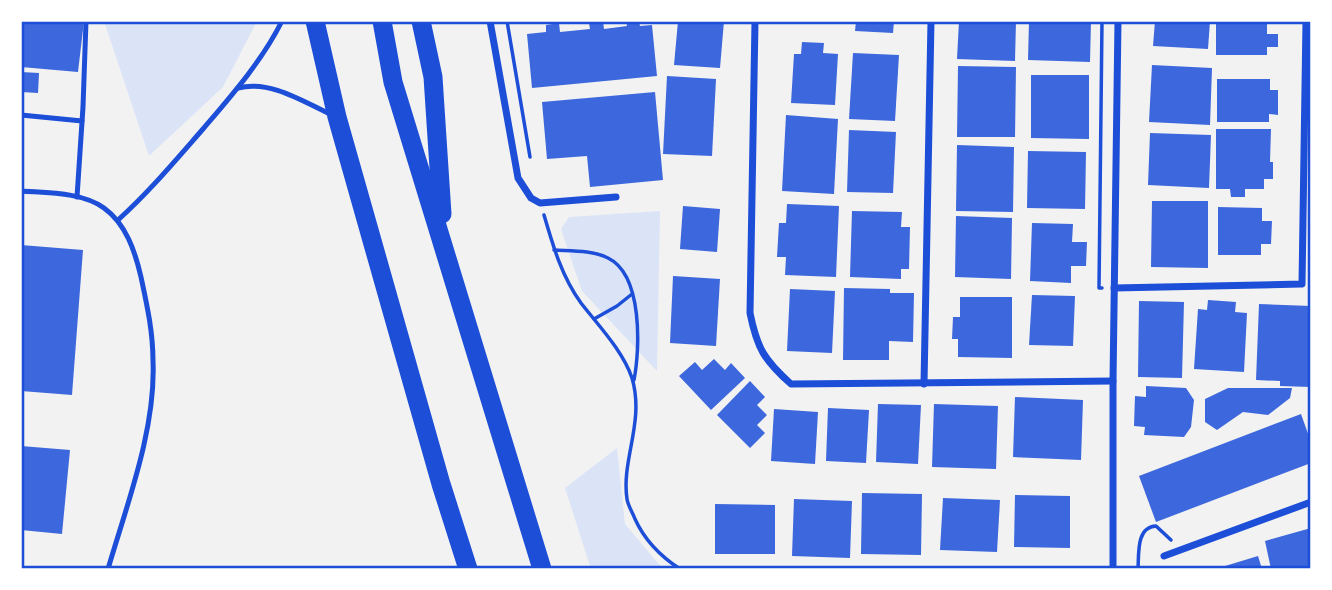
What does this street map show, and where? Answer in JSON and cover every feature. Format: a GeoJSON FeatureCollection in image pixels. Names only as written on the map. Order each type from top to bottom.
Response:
{"type":"FeatureCollection","features":[{"type":"Feature","properties":{"kind":"highway"},"geometry":{"type":"LineString","coordinates":[[315,21],[337,117],[441,484],[468,569]]}},
{"type":"Feature","properties":{"kind":"highway"},"geometry":{"type":"LineString","coordinates":[[382,21],[393,82],[542,569]]}},
{"type":"Feature","properties":{"kind":"highway"},"geometry":{"type":"LineString","coordinates":[[421,21],[433,77],[444,246]]}},
{"type":"Feature","properties":{"kind":"street"},"geometry":{"type":"LineString","coordinates":[[490,21],[518,178],[531,198],[540,203],[616,197]]}},
{"type":"Feature","properties":{"kind":"street"},"geometry":{"type":"LineString","coordinates":[[755,21],[750,313],[755,340],[772,367],[791,384],[1113,381]]}},
{"type":"Feature","properties":{"kind":"street"},"geometry":{"type":"LineString","coordinates":[[924,383],[931,21]]}},
{"type":"Feature","properties":{"kind":"street"},"geometry":{"type":"LineString","coordinates":[[1113,569],[1118,21]]}},
{"type":"Feature","properties":{"kind":"street"},"geometry":{"type":"LineString","coordinates":[[1114,288],[1302,285],[1308,211],[1306,21]]}},
{"type":"Feature","properties":{"kind":"street"},"geometry":{"type":"LineString","coordinates":[[1164,555],[1311,502]]}},
{"type":"Feature","properties":{"kind":"lane"},"geometry":{"type":"LineString","coordinates":[[77,197],[86,21]]}},
{"type":"Feature","properties":{"kind":"lane"},"geometry":{"type":"LineString","coordinates":[[118,220],[150,190],[238,88],[270,45],[282,21]]}},
{"type":"Feature","properties":{"kind":"lane"},"geometry":{"type":"LineString","coordinates":[[238,88],[252,85],[278,90],[337,117]]}},
{"type":"Feature","properties":{"kind":"lane"},"geometry":{"type":"LineString","coordinates":[[21,116],[82,121]]}},
{"type":"Feature","properties":{"kind":"lane"},"geometry":{"type":"LineString","coordinates":[[21,191],[77,197],[102,206],[118,220],[135,252],[151,324],[154,363],[151,404],[143,445],[108,569]]}},
{"type":"Feature","properties":{"kind":"path"},"geometry":{"type":"LineString","coordinates":[[507,21],[531,168]]}},
{"type":"Feature","properties":{"kind":"path"},"geometry":{"type":"LineString","coordinates":[[1102,21],[1102,67]]}},
{"type":"Feature","properties":{"kind":"path"},"geometry":{"type":"LineString","coordinates":[[540,203],[558,261],[580,301],[631,376],[637,407],[628,469],[627,500],[643,537],[666,560],[681,569]]}},
{"type":"Feature","properties":{"kind":"path"},"geometry":{"type":"LineString","coordinates":[[554,250],[586,252],[610,258],[622,271],[632,294],[640,332],[633,384]]}},
{"type":"Feature","properties":{"kind":"path"},"geometry":{"type":"LineString","coordinates":[[594,318],[617,306],[632,294]]}},
{"type":"Feature","properties":{"kind":"path"},"geometry":{"type":"LineString","coordinates":[[1138,569],[1140,541],[1144,531],[1150,526],[1161,528],[1178,550]]}},
{"type":"Feature","properties":{"kind":"shaded area"},"geometry":{"type":"Polygon","coordinates":[[[104,21],[257,21],[223,87],[149,156],[104,21]]]}},
{"type":"Feature","properties":{"kind":"shaded area"},"geometry":{"type":"Polygon","coordinates":[[[660,211],[657,371],[582,291],[561,229],[569,217],[660,211]]]}},
{"type":"Feature","properties":{"kind":"shaded area"},"geometry":{"type":"Polygon","coordinates":[[[617,448],[625,524],[663,569],[591,569],[565,488],[617,448]]]}},
{"type":"Feature","properties":{"kind":"building"},"geometry":{"type":"Polygon","coordinates":[[[21,21],[84,21],[78,72],[21,67],[21,21]]]}},
{"type":"Feature","properties":{"kind":"building"},"geometry":{"type":"Polygon","coordinates":[[[603,21],[604,29],[627,26],[626,21],[639,21],[640,26],[652,25],[657,76],[532,88],[527,34],[546,32],[546,25],[559,23],[560,32],[590,29],[589,23],[603,21]]]}},
{"type":"Feature","properties":{"kind":"building"},"geometry":{"type":"Polygon","coordinates":[[[678,21],[724,21],[720,68],[674,65],[678,21]]]}},
{"type":"Feature","properties":{"kind":"building"},"geometry":{"type":"Polygon","coordinates":[[[856,21],[894,21],[893,33],[855,31],[856,21]]]}},
{"type":"Feature","properties":{"kind":"building"},"geometry":{"type":"Polygon","coordinates":[[[959,21],[1016,21],[1015,61],[957,59],[959,21]]]}},
{"type":"Feature","properties":{"kind":"building"},"geometry":{"type":"Polygon","coordinates":[[[1029,21],[1091,21],[1090,62],[1028,60],[1029,21]]]}},
{"type":"Feature","properties":{"kind":"building"},"geometry":{"type":"Polygon","coordinates":[[[1155,21],[1210,21],[1208,49],[1153,46],[1155,21]]]}},
{"type":"Feature","properties":{"kind":"building"},"geometry":{"type":"Polygon","coordinates":[[[1216,21],[1267,21],[1267,34],[1278,34],[1278,47],[1267,47],[1267,55],[1216,55],[1216,21]]]}},
{"type":"Feature","properties":{"kind":"building"},"geometry":{"type":"Polygon","coordinates":[[[802,42],[824,43],[823,53],[838,54],[835,105],[791,103],[794,54],[801,54],[802,42]]]}},
{"type":"Feature","properties":{"kind":"building"},"geometry":{"type":"Polygon","coordinates":[[[853,53],[899,55],[895,121],[849,119],[853,53]]]}},
{"type":"Feature","properties":{"kind":"building"},"geometry":{"type":"Polygon","coordinates":[[[1152,65],[1212,68],[1210,125],[1149,122],[1152,65]]]}},
{"type":"Feature","properties":{"kind":"building"},"geometry":{"type":"Polygon","coordinates":[[[958,66],[1016,67],[1015,137],[957,137],[958,66]]]}},
{"type":"Feature","properties":{"kind":"building"},"geometry":{"type":"Polygon","coordinates":[[[21,72],[39,73],[38,93],[21,92],[21,72]]]}},
{"type":"Feature","properties":{"kind":"building"},"geometry":{"type":"Polygon","coordinates":[[[1031,75],[1089,75],[1089,139],[1031,138],[1031,75]]]}},
{"type":"Feature","properties":{"kind":"building"},"geometry":{"type":"Polygon","coordinates":[[[667,76],[716,79],[712,156],[663,154],[667,76]]]}},
{"type":"Feature","properties":{"kind":"building"},"geometry":{"type":"Polygon","coordinates":[[[1217,79],[1270,79],[1270,90],[1278,90],[1278,115],[1269,114],[1269,122],[1217,122],[1217,79]]]}},
{"type":"Feature","properties":{"kind":"building"},"geometry":{"type":"Polygon","coordinates":[[[655,92],[663,180],[590,187],[587,156],[547,159],[542,102],[655,92]]]}},
{"type":"Feature","properties":{"kind":"building"},"geometry":{"type":"Polygon","coordinates":[[[786,115],[838,119],[834,194],[782,191],[786,115]]]}},
{"type":"Feature","properties":{"kind":"building"},"geometry":{"type":"Polygon","coordinates":[[[1216,129],[1271,129],[1270,162],[1273,162],[1273,179],[1264,179],[1264,189],[1245,189],[1245,197],[1231,197],[1230,189],[1216,189],[1216,129]]]}},
{"type":"Feature","properties":{"kind":"building"},"geometry":{"type":"Polygon","coordinates":[[[849,130],[896,132],[893,193],[847,192],[849,130]]]}},
{"type":"Feature","properties":{"kind":"building"},"geometry":{"type":"Polygon","coordinates":[[[1150,133],[1211,135],[1209,188],[1148,185],[1150,133]]]}},
{"type":"Feature","properties":{"kind":"building"},"geometry":{"type":"Polygon","coordinates":[[[957,145],[1014,147],[1013,212],[956,211],[957,145]]]}},
{"type":"Feature","properties":{"kind":"building"},"geometry":{"type":"Polygon","coordinates":[[[1028,151],[1086,152],[1085,209],[1027,208],[1028,151]]]}},
{"type":"Feature","properties":{"kind":"building"},"geometry":{"type":"Polygon","coordinates":[[[1152,201],[1208,201],[1208,268],[1151,267],[1152,201]]]}},
{"type":"Feature","properties":{"kind":"building"},"geometry":{"type":"Polygon","coordinates":[[[787,204],[839,206],[836,277],[785,275],[786,257],[777,257],[779,223],[786,223],[787,204]]]}},
{"type":"Feature","properties":{"kind":"building"},"geometry":{"type":"Polygon","coordinates":[[[683,206],[720,209],[717,252],[680,249],[683,206]]]}},
{"type":"Feature","properties":{"kind":"building"},"geometry":{"type":"Polygon","coordinates":[[[1218,207],[1262,208],[1262,221],[1272,221],[1271,244],[1261,244],[1261,255],[1218,255],[1218,207]]]}},
{"type":"Feature","properties":{"kind":"building"},"geometry":{"type":"Polygon","coordinates":[[[852,211],[902,212],[901,227],[910,227],[909,269],[901,269],[901,279],[850,277],[852,211]]]}},
{"type":"Feature","properties":{"kind":"building"},"geometry":{"type":"Polygon","coordinates":[[[956,216],[1012,218],[1011,279],[955,277],[956,216]]]}},
{"type":"Feature","properties":{"kind":"building"},"geometry":{"type":"Polygon","coordinates":[[[1032,223],[1073,224],[1072,242],[1087,242],[1086,266],[1071,266],[1071,283],[1030,281],[1032,223]]]}},
{"type":"Feature","properties":{"kind":"building"},"geometry":{"type":"Polygon","coordinates":[[[21,245],[83,250],[72,395],[21,391],[21,245]]]}},
{"type":"Feature","properties":{"kind":"building"},"geometry":{"type":"Polygon","coordinates":[[[673,276],[720,279],[716,346],[670,343],[673,276]]]}},
{"type":"Feature","properties":{"kind":"building"},"geometry":{"type":"Polygon","coordinates":[[[844,288],[890,289],[890,293],[914,293],[913,342],[889,341],[889,360],[843,360],[844,288]]]}},
{"type":"Feature","properties":{"kind":"building"},"geometry":{"type":"Polygon","coordinates":[[[790,289],[835,291],[832,353],[787,351],[790,289]]]}},
{"type":"Feature","properties":{"kind":"building"},"geometry":{"type":"Polygon","coordinates":[[[1032,295],[1075,296],[1073,346],[1029,345],[1032,295]]]}},
{"type":"Feature","properties":{"kind":"building"},"geometry":{"type":"Polygon","coordinates":[[[960,297],[1012,297],[1012,358],[958,357],[958,339],[952,339],[953,317],[960,317],[960,297]]]}},
{"type":"Feature","properties":{"kind":"building"},"geometry":{"type":"Polygon","coordinates":[[[1208,300],[1236,302],[1235,312],[1247,313],[1244,372],[1194,369],[1198,309],[1207,310],[1208,300]]]}},
{"type":"Feature","properties":{"kind":"building"},"geometry":{"type":"Polygon","coordinates":[[[1139,301],[1184,302],[1182,378],[1138,377],[1139,301]]]}},
{"type":"Feature","properties":{"kind":"building"},"geometry":{"type":"Polygon","coordinates":[[[1259,304],[1311,306],[1311,387],[1280,386],[1280,381],[1256,380],[1259,304]]]}},
{"type":"Feature","properties":{"kind":"building"},"geometry":{"type":"Polygon","coordinates":[[[714,359],[725,370],[731,363],[745,378],[711,410],[679,376],[695,362],[702,370],[714,359]]]}},
{"type":"Feature","properties":{"kind":"building"},"geometry":{"type":"Polygon","coordinates":[[[750,381],[765,397],[757,405],[767,415],[757,425],[765,433],[750,448],[717,415],[750,381]]]}},
{"type":"Feature","properties":{"kind":"building"},"geometry":{"type":"Polygon","coordinates":[[[1146,386],[1186,388],[1194,400],[1191,427],[1184,437],[1144,435],[1145,427],[1134,426],[1135,396],[1146,397],[1146,386]]]}},
{"type":"Feature","properties":{"kind":"building"},"geometry":{"type":"Polygon","coordinates":[[[1228,388],[1292,388],[1290,398],[1268,415],[1243,412],[1217,430],[1205,422],[1205,399],[1228,388]]]}},
{"type":"Feature","properties":{"kind":"building"},"geometry":{"type":"Polygon","coordinates":[[[1015,397],[1083,400],[1081,460],[1013,457],[1015,397]]]}},
{"type":"Feature","properties":{"kind":"building"},"geometry":{"type":"Polygon","coordinates":[[[878,404],[921,405],[918,464],[876,462],[878,404]]]}},
{"type":"Feature","properties":{"kind":"building"},"geometry":{"type":"Polygon","coordinates":[[[934,404],[998,406],[996,469],[932,467],[934,404]]]}},
{"type":"Feature","properties":{"kind":"building"},"geometry":{"type":"Polygon","coordinates":[[[828,408],[869,410],[866,463],[826,461],[828,408]]]}},
{"type":"Feature","properties":{"kind":"building"},"geometry":{"type":"Polygon","coordinates":[[[774,409],[818,412],[815,464],[771,461],[774,409]]]}},
{"type":"Feature","properties":{"kind":"building"},"geometry":{"type":"Polygon","coordinates":[[[1301,414],[1311,442],[1311,463],[1156,522],[1139,476],[1301,414]]]}},
{"type":"Feature","properties":{"kind":"building"},"geometry":{"type":"Polygon","coordinates":[[[21,446],[70,450],[62,534],[21,530],[21,446]]]}},
{"type":"Feature","properties":{"kind":"building"},"geometry":{"type":"Polygon","coordinates":[[[862,493],[922,494],[921,555],[861,554],[862,493]]]}},
{"type":"Feature","properties":{"kind":"building"},"geometry":{"type":"Polygon","coordinates":[[[1015,495],[1070,496],[1070,548],[1014,547],[1015,495]]]}},
{"type":"Feature","properties":{"kind":"building"},"geometry":{"type":"Polygon","coordinates":[[[943,498],[1000,500],[997,552],[940,550],[943,498]]]}},
{"type":"Feature","properties":{"kind":"building"},"geometry":{"type":"Polygon","coordinates":[[[794,499],[852,501],[850,558],[792,556],[794,499]]]}},
{"type":"Feature","properties":{"kind":"building"},"geometry":{"type":"Polygon","coordinates":[[[715,504],[775,505],[775,554],[715,554],[715,504]]]}},
{"type":"Feature","properties":{"kind":"building"},"geometry":{"type":"Polygon","coordinates":[[[1311,528],[1311,569],[1271,569],[1265,541],[1311,528]]]}},
{"type":"Feature","properties":{"kind":"building"},"geometry":{"type":"Polygon","coordinates":[[[1258,556],[1262,569],[1219,569],[1225,566],[1258,556]]]}}]}
